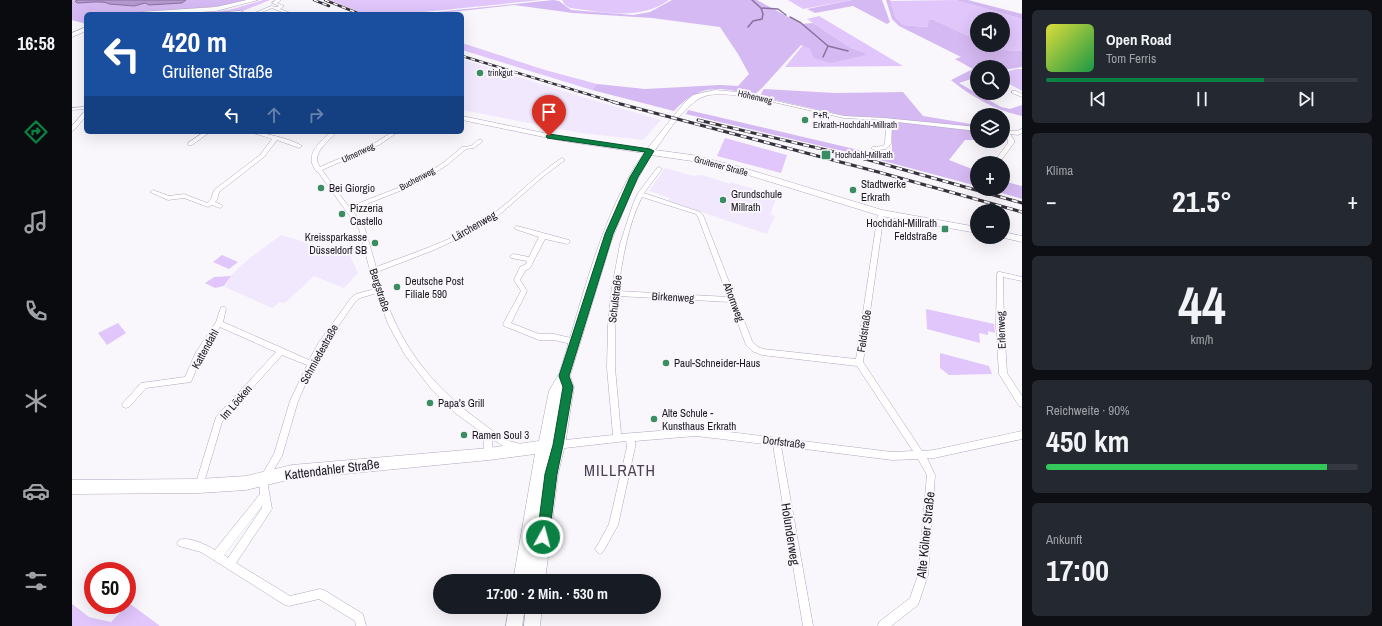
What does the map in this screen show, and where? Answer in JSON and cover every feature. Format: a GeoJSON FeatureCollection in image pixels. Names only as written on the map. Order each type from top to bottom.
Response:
{"type":"FeatureCollection","features":[{"type":"Feature","properties":{"kind":"main road"},"geometry":{"type":"LineString","coordinates":[[170,12],[216,9],[255,0]]}},
{"type":"Feature","properties":{"kind":"main road"},"geometry":{"type":"LineString","coordinates":[[72,27],[84,30]]}},
{"type":"Feature","properties":{"kind":"main road"},"geometry":{"type":"LineString","coordinates":[[72,35],[84,30]]}},
{"type":"Feature","properties":{"kind":"main road","name":"Höhenweg"},"geometry":{"type":"LineString","coordinates":[[551,446],[555,391],[564,376],[609,234],[640,165],[650,151],[665,142],[688,103],[698,96],[705,93],[724,91],[746,95]]}},
{"type":"Feature","properties":{"kind":"main road","name":"Gruitener Straße"},"geometry":{"type":"LineString","coordinates":[[464,118],[522,131],[692,158],[734,168],[881,213],[970,229]]}},
{"type":"Feature","properties":{"kind":"main road"},"geometry":{"type":"LineString","coordinates":[[665,142],[692,158]]}},
{"type":"Feature","properties":{"kind":"main road"},"geometry":{"type":"LineString","coordinates":[[609,146],[629,154],[640,165]]}},
{"type":"Feature","properties":{"kind":"main road"},"geometry":{"type":"LineString","coordinates":[[1010,236],[1022,239]]}},
{"type":"Feature","properties":{"kind":"main road"},"geometry":{"type":"LineString","coordinates":[[522,574],[539,465],[551,446]]}},
{"type":"Feature","properties":{"kind":"main road"},"geometry":{"type":"LineString","coordinates":[[538,574],[551,474],[551,446]]}},
{"type":"Feature","properties":{"kind":"main road","name":"Kattendahler Straße"},"geometry":{"type":"LineString","coordinates":[[72,487],[200,486],[263,480],[292,472],[489,454],[551,446]]}},
{"type":"Feature","properties":{"kind":"main road"},"geometry":{"type":"LineString","coordinates":[[514,626],[516,614]]}},
{"type":"Feature","properties":{"kind":"main road"},"geometry":{"type":"LineString","coordinates":[[532,626],[533,614]]}},
{"type":"Feature","properties":{"kind":"street"},"geometry":{"type":"LineString","coordinates":[[277,9],[282,6],[274,2],[279,0]]}},
{"type":"Feature","properties":{"kind":"street"},"geometry":{"type":"LineString","coordinates":[[259,12],[272,7],[285,12]]}},
{"type":"Feature","properties":{"kind":"street"},"geometry":{"type":"LineString","coordinates":[[1014,92],[1022,96]]}},
{"type":"Feature","properties":{"kind":"street","name":"Höhenweg"},"geometry":{"type":"LineString","coordinates":[[746,95],[844,117],[884,119],[970,128]]}},
{"type":"Feature","properties":{"kind":"street"},"geometry":{"type":"LineString","coordinates":[[72,109],[84,108]]}},
{"type":"Feature","properties":{"kind":"street"},"geometry":{"type":"LineString","coordinates":[[72,129],[84,115]]}},
{"type":"Feature","properties":{"kind":"street"},"geometry":{"type":"LineString","coordinates":[[874,148],[884,148],[888,144],[889,127],[884,119]]}},
{"type":"Feature","properties":{"kind":"street"},"geometry":{"type":"LineString","coordinates":[[1010,132],[1018,133],[1022,131]]}},
{"type":"Feature","properties":{"kind":"street"},"geometry":{"type":"LineString","coordinates":[[190,144],[204,134]]}},
{"type":"Feature","properties":{"kind":"street"},"geometry":{"type":"LineString","coordinates":[[261,134],[299,146]]}},
{"type":"Feature","properties":{"kind":"street"},"geometry":{"type":"LineString","coordinates":[[318,170],[314,158],[319,147],[332,134]]}},
{"type":"Feature","properties":{"kind":"street","name":"Ulmenweg"},"geometry":{"type":"LineString","coordinates":[[318,170],[377,144],[392,134]]}},
{"type":"Feature","properties":{"kind":"street"},"geometry":{"type":"LineString","coordinates":[[212,203],[216,191],[262,156],[276,138]]}},
{"type":"Feature","properties":{"kind":"street","name":"Buchenweg"},"geometry":{"type":"LineString","coordinates":[[349,210],[415,182],[445,164],[464,148],[472,147],[480,141]]}},
{"type":"Feature","properties":{"kind":"street","name":"Lärchenweg"},"geometry":{"type":"LineString","coordinates":[[374,271],[433,248],[464,234],[488,220],[515,200],[547,169],[562,160]]}},
{"type":"Feature","properties":{"kind":"street","name":"Schulstraße"},"geometry":{"type":"LineString","coordinates":[[617,438],[611,370],[611,326],[614,293],[624,243],[636,204],[640,194],[659,169]]}},
{"type":"Feature","properties":{"kind":"street","name":"Bergstraße"},"geometry":{"type":"LineString","coordinates":[[318,170],[362,229],[379,290],[392,324],[417,365],[435,388],[458,410],[509,445],[528,450]]}},
{"type":"Feature","properties":{"kind":"street"},"geometry":{"type":"LineString","coordinates":[[153,192],[168,198],[184,196],[208,205],[212,203],[220,206]]}},
{"type":"Feature","properties":{"kind":"street","name":"Ahornweg"},"geometry":{"type":"LineString","coordinates":[[640,194],[698,213],[701,216],[749,343],[755,349],[762,352],[859,363]]}},
{"type":"Feature","properties":{"kind":"street","name":"Feldstraße"},"geometry":{"type":"LineString","coordinates":[[881,213],[859,363],[920,456]]}},
{"type":"Feature","properties":{"kind":"street"},"geometry":{"type":"LineString","coordinates":[[517,228],[568,242]]}},
{"type":"Feature","properties":{"kind":"street"},"geometry":{"type":"LineString","coordinates":[[543,236],[528,266],[522,269],[517,280],[524,291],[507,324],[539,337],[554,337],[575,342]]}},
{"type":"Feature","properties":{"kind":"street"},"geometry":{"type":"LineString","coordinates":[[513,256],[531,260]]}},
{"type":"Feature","properties":{"kind":"street","name":"Erlenweg"},"geometry":{"type":"LineString","coordinates":[[1022,279],[1000,274],[1000,325],[1003,374],[1022,403]]}},
{"type":"Feature","properties":{"kind":"street","name":"Schmiedestraße"},"geometry":{"type":"LineString","coordinates":[[263,480],[278,456],[294,401],[311,364],[349,304],[358,296],[379,290]]}},
{"type":"Feature","properties":{"kind":"street","name":"Birkenweg"},"geometry":{"type":"LineString","coordinates":[[614,293],[733,300]]}},
{"type":"Feature","properties":{"kind":"street"},"geometry":{"type":"LineString","coordinates":[[219,323],[223,309]]}},
{"type":"Feature","properties":{"kind":"street","name":"Kattendahl"},"geometry":{"type":"LineString","coordinates":[[126,404],[144,385],[188,380],[199,354],[219,323],[311,364]]}},
{"type":"Feature","properties":{"kind":"street","name":"Im Löcken"},"geometry":{"type":"LineString","coordinates":[[200,486],[219,420],[281,351]]}},
{"type":"Feature","properties":{"kind":"street"},"geometry":{"type":"LineString","coordinates":[[488,432],[489,454]]}},
{"type":"Feature","properties":{"kind":"street","name":"Dorfstraße"},"geometry":{"type":"LineString","coordinates":[[551,446],[617,438],[696,432],[892,456],[920,456],[1022,435]]}},
{"type":"Feature","properties":{"kind":"street"},"geometry":{"type":"LineString","coordinates":[[600,549],[613,525],[631,446],[630,437]]}},
{"type":"Feature","properties":{"kind":"street","name":"Holunderweg"},"geometry":{"type":"LineString","coordinates":[[776,441],[808,626]]}},
{"type":"Feature","properties":{"kind":"street","name":"Alte Kölner Straße"},"geometry":{"type":"LineString","coordinates":[[883,626],[914,601],[923,575],[931,476],[920,456]]}},
{"type":"Feature","properties":{"kind":"street"},"geometry":{"type":"LineString","coordinates":[[230,563],[267,509],[263,480]]}},
{"type":"Feature","properties":{"kind":"street"},"geometry":{"type":"LineString","coordinates":[[218,556],[265,495]]}},
{"type":"Feature","properties":{"kind":"street"},"geometry":{"type":"LineString","coordinates":[[182,543],[203,548],[218,556],[289,601],[320,594],[359,618],[361,626]]}},
{"type":"Feature","properties":{"kind":"shaded area"},"geometry":{"type":"Polygon","coordinates":[[[72,0],[89,2],[106,1],[119,5],[134,6],[145,3],[149,5],[182,3],[186,0],[245,0],[223,6],[149,12],[84,12],[84,23],[72,20],[72,0]]]}},
{"type":"Feature","properties":{"kind":"shaded area"},"geometry":{"type":"Polygon","coordinates":[[[186,0],[182,3],[149,5],[145,3],[134,6],[99,2],[77,3],[75,1],[186,0]]]}},
{"type":"Feature","properties":{"kind":"shaded area"},"geometry":{"type":"Polygon","coordinates":[[[263,0],[270,0],[240,12],[214,12],[233,9],[263,0]]]}},
{"type":"Feature","properties":{"kind":"shaded area"},"geometry":{"type":"Polygon","coordinates":[[[330,0],[541,0],[424,12],[359,12],[330,0]]]}},
{"type":"Feature","properties":{"kind":"shaded area"},"geometry":{"type":"Polygon","coordinates":[[[553,0],[559,1],[571,10],[633,15],[650,12],[672,0],[757,0],[801,24],[813,23],[851,48],[863,52],[866,55],[830,63],[814,58],[810,49],[801,45],[754,95],[731,90],[711,90],[693,96],[674,111],[592,90],[597,84],[645,89],[720,85],[738,86],[749,74],[720,27],[652,18],[573,13],[514,5],[452,12],[436,12],[553,0]]]}},
{"type":"Feature","properties":{"kind":"shaded area"},"geometry":{"type":"Polygon","coordinates":[[[562,0],[669,0],[658,7],[646,11],[634,13],[608,13],[570,8],[565,5],[562,0]]]}},
{"type":"Feature","properties":{"kind":"shaded area"},"geometry":{"type":"Polygon","coordinates":[[[788,0],[852,0],[803,9],[788,0]]]}},
{"type":"Feature","properties":{"kind":"shaded area"},"geometry":{"type":"Polygon","coordinates":[[[852,0],[882,0],[890,22],[887,24],[853,6],[815,13],[807,9],[852,0]]]}},
{"type":"Feature","properties":{"kind":"shaded area"},"geometry":{"type":"Polygon","coordinates":[[[886,0],[890,0],[895,17],[903,25],[928,27],[929,20],[934,20],[970,37],[970,52],[1022,51],[1022,67],[1010,69],[1010,60],[970,60],[970,67],[955,59],[961,57],[899,26],[892,19],[886,0]]]}},
{"type":"Feature","properties":{"kind":"shaded area"},"geometry":{"type":"Polygon","coordinates":[[[955,0],[997,12],[970,12],[970,37],[934,20],[929,27],[903,25],[895,17],[890,1],[955,0]]]}},
{"type":"Feature","properties":{"kind":"shaded area"},"geometry":{"type":"Polygon","coordinates":[[[955,0],[968,0],[1022,14],[1022,19],[1010,16],[1010,12],[997,12],[955,0]]]}},
{"type":"Feature","properties":{"kind":"shaded area"},"geometry":{"type":"Polygon","coordinates":[[[819,16],[903,66],[785,67],[803,45],[813,52],[863,52],[851,48],[807,19],[819,16]]]}},
{"type":"Feature","properties":{"kind":"shaded area"},"geometry":{"type":"Polygon","coordinates":[[[1010,16],[1022,19],[1022,51],[1010,50],[1010,16]]]}},
{"type":"Feature","properties":{"kind":"shaded area"},"geometry":{"type":"Polygon","coordinates":[[[464,44],[545,70],[597,84],[592,90],[464,51],[464,44]]]}},
{"type":"Feature","properties":{"kind":"shaded area"},"geometry":{"type":"Polygon","coordinates":[[[464,60],[661,120],[643,140],[581,133],[464,110],[464,60]]]}},
{"type":"Feature","properties":{"kind":"shaded area"},"geometry":{"type":"Polygon","coordinates":[[[1022,69],[1022,91],[1010,84],[1010,71],[1022,69]]]}},
{"type":"Feature","properties":{"kind":"shaded area"},"geometry":{"type":"Polygon","coordinates":[[[970,70],[970,79],[959,83],[970,89],[970,94],[967,92],[951,80],[970,70]]]}},
{"type":"Feature","properties":{"kind":"shaded area"},"geometry":{"type":"Polygon","coordinates":[[[764,89],[835,93],[903,92],[923,116],[970,124],[970,140],[965,140],[949,160],[970,168],[970,184],[876,159],[686,114],[688,110],[880,155],[892,151],[892,127],[886,118],[846,116],[762,97],[760,95],[764,89]]]}},
{"type":"Feature","properties":{"kind":"shaded area"},"geometry":{"type":"Polygon","coordinates":[[[981,100],[989,100],[1006,108],[998,108],[981,100]]]}},
{"type":"Feature","properties":{"kind":"shaded area"},"geometry":{"type":"Polygon","coordinates":[[[1022,105],[1022,116],[1010,112],[1010,109],[1022,105]]]}},
{"type":"Feature","properties":{"kind":"shaded area"},"geometry":{"type":"Polygon","coordinates":[[[725,138],[787,155],[781,173],[717,156],[725,138]]]}},
{"type":"Feature","properties":{"kind":"shaded area","name":"Grundschule Millrath"},"geometry":{"type":"Polygon","coordinates":[[[665,168],[693,176],[702,175],[730,184],[731,182],[763,192],[765,190],[778,194],[770,214],[775,216],[767,234],[668,201],[670,198],[649,191],[665,168]]]}},
{"type":"Feature","properties":{"kind":"shaded area"},"geometry":{"type":"Polygon","coordinates":[[[1010,183],[1022,186],[1022,199],[1010,195],[1010,183]]]}},
{"type":"Feature","properties":{"kind":"shaded area"},"geometry":{"type":"Polygon","coordinates":[[[281,235],[350,256],[358,273],[344,288],[314,276],[285,303],[280,302],[272,308],[225,287],[232,274],[250,258],[281,235]]]}},
{"type":"Feature","properties":{"kind":"shaded area"},"geometry":{"type":"Polygon","coordinates":[[[222,255],[238,262],[229,269],[213,262],[222,255]]]}},
{"type":"Feature","properties":{"kind":"shaded area"},"geometry":{"type":"Polygon","coordinates":[[[231,276],[224,286],[215,288],[205,283],[214,277],[231,276]]]}},
{"type":"Feature","properties":{"kind":"shaded area"},"geometry":{"type":"Polygon","coordinates":[[[926,309],[994,324],[995,333],[988,331],[988,335],[979,333],[980,343],[927,329],[926,309]]]}},
{"type":"Feature","properties":{"kind":"shaded area"},"geometry":{"type":"Polygon","coordinates":[[[118,323],[126,333],[107,345],[98,333],[118,323]]]}},
{"type":"Feature","properties":{"kind":"shaded area"},"geometry":{"type":"Polygon","coordinates":[[[940,353],[989,366],[992,374],[949,375],[940,368],[940,353]]]}},
{"type":"Feature","properties":{"kind":"shaded area"},"geometry":{"type":"Polygon","coordinates":[[[72,604],[89,617],[111,622],[119,614],[136,614],[136,608],[160,626],[72,626],[72,604]]]}},
{"type":"Feature","properties":{"kind":"waterway"},"geometry":{"type":"LineString","coordinates":[[752,0],[761,8]]}},
{"type":"Feature","properties":{"kind":"waterway"},"geometry":{"type":"LineString","coordinates":[[748,27],[753,21],[762,19],[763,14],[761,8]]}},
{"type":"Feature","properties":{"kind":"waterway"},"geometry":{"type":"LineString","coordinates":[[761,8],[778,9],[786,15]]}},
{"type":"Feature","properties":{"kind":"waterway"},"geometry":{"type":"LineString","coordinates":[[790,17],[801,23],[828,46]]}},
{"type":"Feature","properties":{"kind":"waterway"},"geometry":{"type":"LineString","coordinates":[[823,57],[828,46]]}},
{"type":"Feature","properties":{"kind":"waterway"},"geometry":{"type":"LineString","coordinates":[[828,46],[848,51]]}},
{"type":"Feature","properties":{"kind":"railway"},"geometry":{"type":"LineString","coordinates":[[314,0],[329,6]]}},
{"type":"Feature","properties":{"kind":"railway"},"geometry":{"type":"LineString","coordinates":[[325,0],[355,12]]}},
{"type":"Feature","properties":{"kind":"railway"},"geometry":{"type":"LineString","coordinates":[[464,57],[617,103]]}},
{"type":"Feature","properties":{"kind":"railway"},"geometry":{"type":"LineString","coordinates":[[613,102],[882,173],[1022,212]]}},
{"type":"Feature","properties":{"kind":"railway"},"geometry":{"type":"LineString","coordinates":[[698,120],[869,160],[1022,203]]}},
{"type":"Feature","properties":{"kind":"place","name":"trinkgut"},"geometry":{"type":"Point","coordinates":[480,73]}},
{"type":"Feature","properties":{"kind":"place","name":"P+R, Erkrath-Hochdahl-Millrath"},"geometry":{"type":"Point","coordinates":[805,120]}},
{"type":"Feature","properties":{"kind":"place","name":"Hochdahl-Millrath"},"geometry":{"type":"Point","coordinates":[826,155]}},
{"type":"Feature","properties":{"kind":"place","name":"Bei Giorgio"},"geometry":{"type":"Point","coordinates":[321,188]}},
{"type":"Feature","properties":{"kind":"place","name":"Stadtwerke Erkrath"},"geometry":{"type":"Point","coordinates":[853,190]}},
{"type":"Feature","properties":{"kind":"place","name":"Grundschule Millrath"},"geometry":{"type":"Point","coordinates":[723,200]}},
{"type":"Feature","properties":{"kind":"place","name":"Pizzeria Castello"},"geometry":{"type":"Point","coordinates":[342,214]}},
{"type":"Feature","properties":{"kind":"place","name":"Hochdahl-Millrath Feldstraße"},"geometry":{"type":"Point","coordinates":[945,229]}},
{"type":"Feature","properties":{"kind":"place","name":"Kreissparkasse Düsseldorf SB"},"geometry":{"type":"Point","coordinates":[375,243]}},
{"type":"Feature","properties":{"kind":"place","name":"Deutsche Post Filiale 590"},"geometry":{"type":"Point","coordinates":[397,287]}},
{"type":"Feature","properties":{"kind":"place","name":"Paul-Schneider-Haus"},"geometry":{"type":"Point","coordinates":[666,363]}},
{"type":"Feature","properties":{"kind":"place","name":"Papa's Grill"},"geometry":{"type":"Point","coordinates":[430,403]}},
{"type":"Feature","properties":{"kind":"place","name":"Alte Schule - Kunsthaus Erkrath"},"geometry":{"type":"Point","coordinates":[654,419]}},
{"type":"Feature","properties":{"kind":"place","name":"Ramen Soul 3"},"geometry":{"type":"Point","coordinates":[464,435]}},
{"type":"Feature","properties":{"kind":"district","name":"MILLRATH"},"geometry":{"type":"Point","coordinates":[620,470]}},
{"type":"Feature","properties":{"kind":"route"},"geometry":{"type":"LineString","coordinates":[[543,537],[551,474],[558,445],[568,387],[564,376],[609,234],[634,177],[650,151],[549,136]]}}]}
